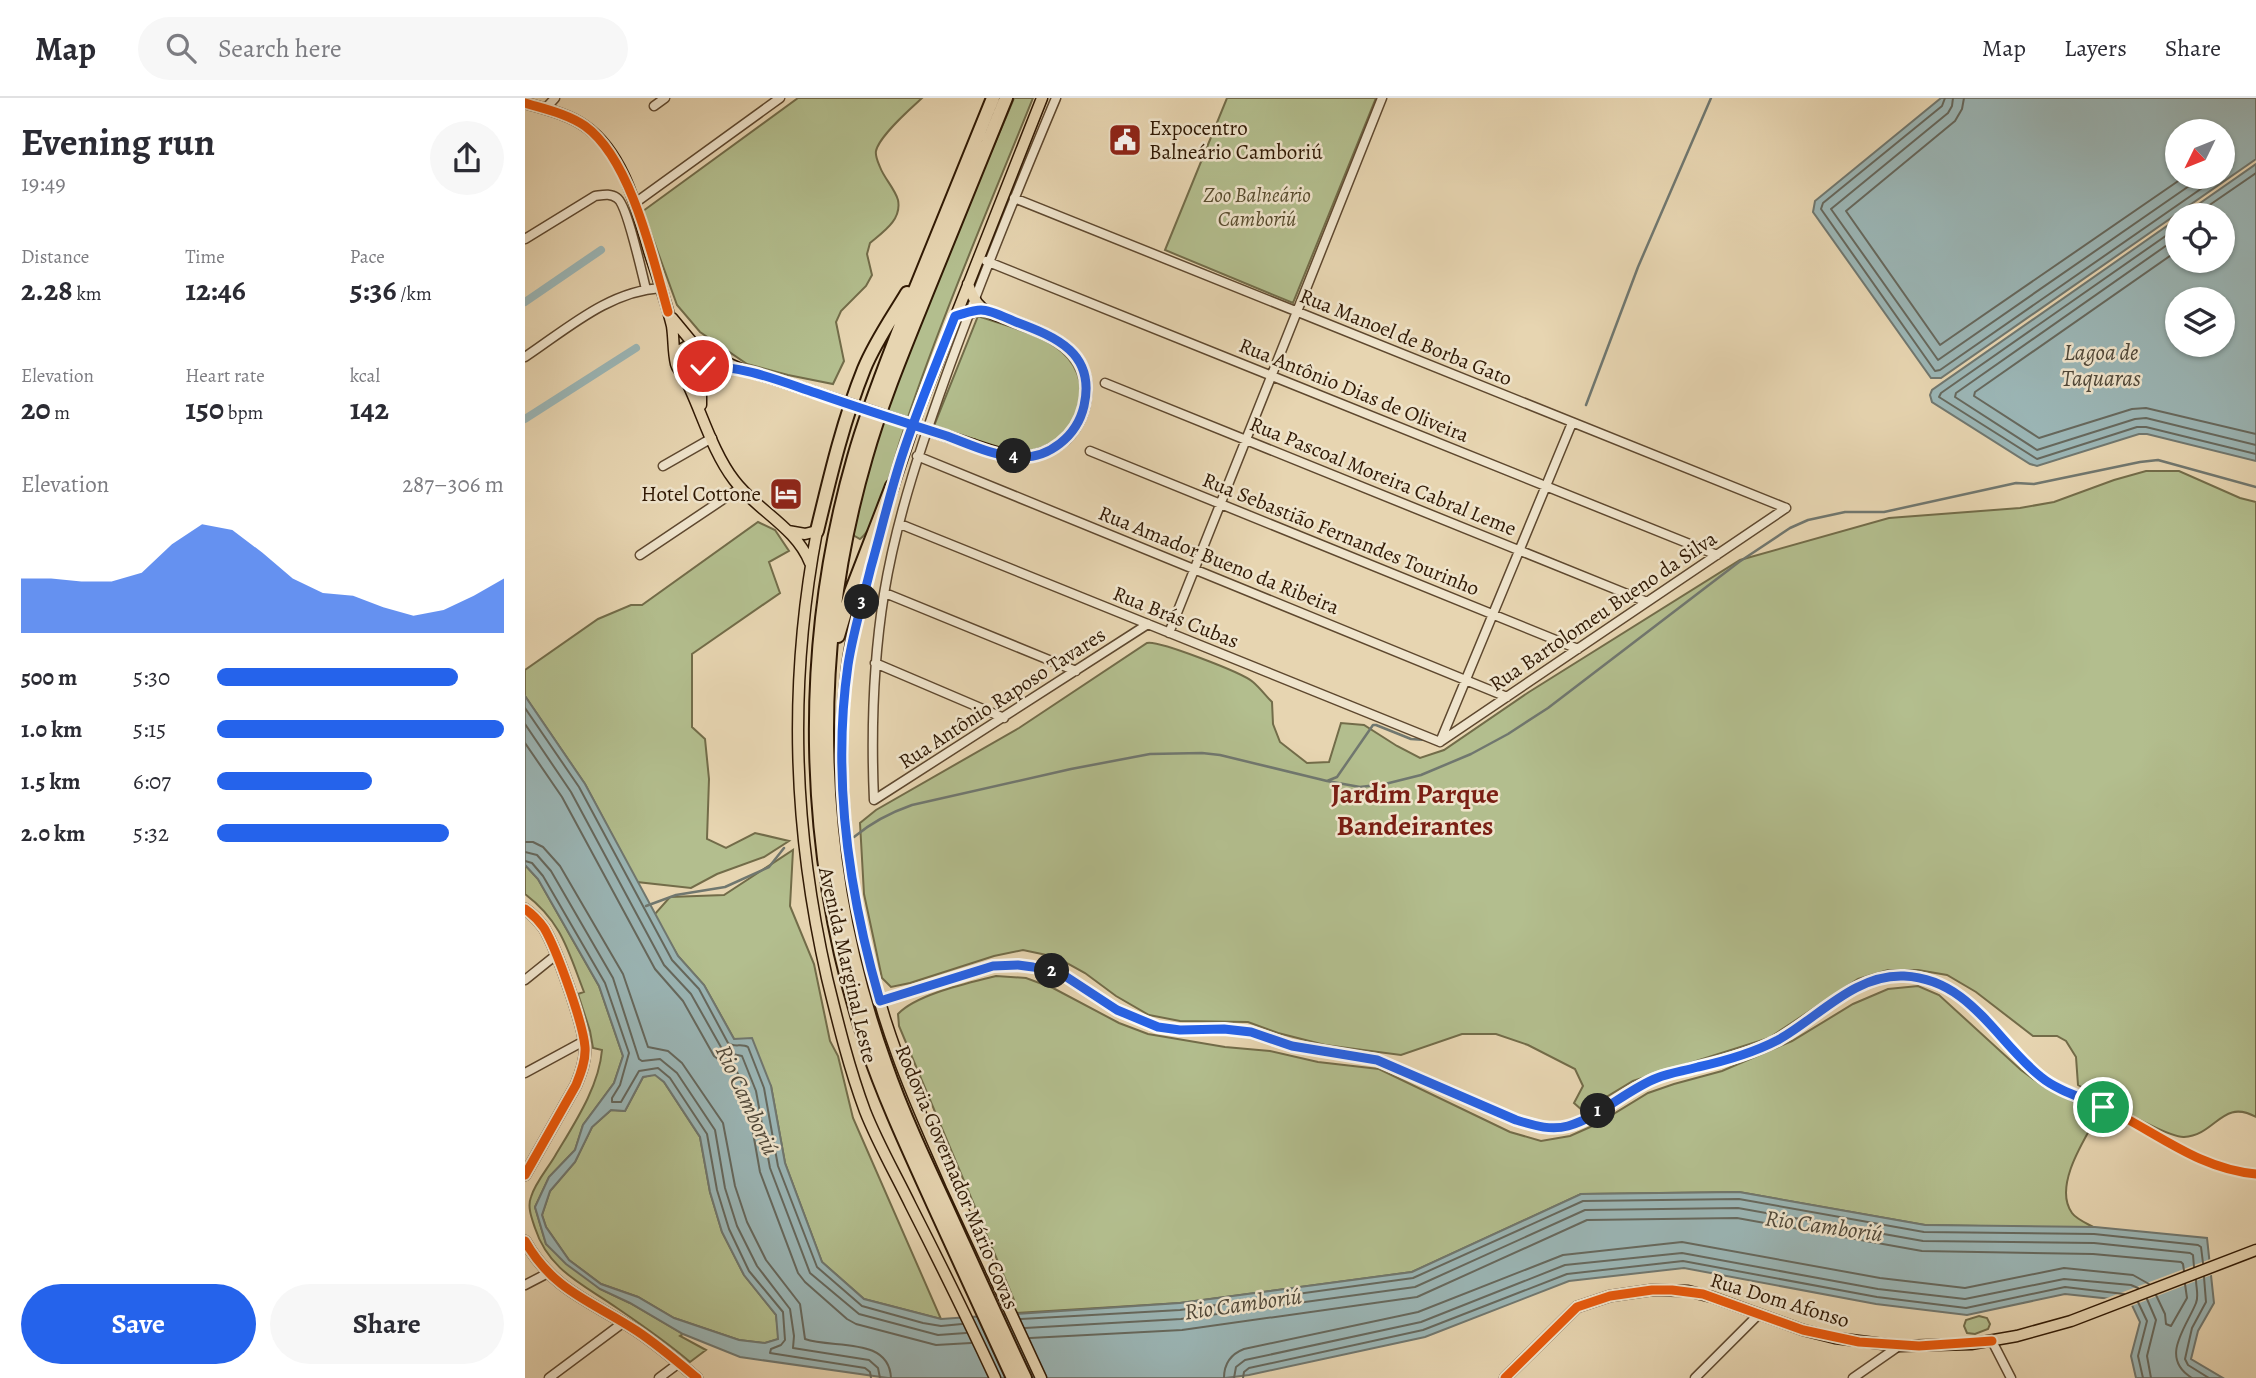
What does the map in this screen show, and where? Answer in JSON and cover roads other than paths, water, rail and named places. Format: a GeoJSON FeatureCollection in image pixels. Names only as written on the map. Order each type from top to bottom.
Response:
{"type":"FeatureCollection","features":[{"type":"Feature","properties":{"kind":"highway","name":"Rodovia Governador Mário Covas"},"geometry":{"type":"LineString","coordinates":[[993,98],[924,266],[854,456],[839,517],[818,656],[817,783],[831,903],[857,1016],[890,1107],[1025,1378]]}},
{"type":"Feature","properties":{"kind":"highway","name":"Rodovia Governador Mário Covas"},"geometry":{"type":"LineString","coordinates":[[1006,98],[899,362],[868,448],[841,566],[829,667],[827,759],[839,892],[855,965],[899,1102],[1013,1378]]}},
{"type":"Feature","properties":{"kind":"highway"},"geometry":{"type":"LineString","coordinates":[[817,531],[848,417],[865,369],[875,346],[924,266]]}},
{"type":"Feature","properties":{"kind":"highway"},"geometry":{"type":"LineString","coordinates":[[829,667],[848,601],[893,486]]}},
{"type":"Feature","properties":{"kind":"main road"},"geometry":{"type":"LineString","coordinates":[[1041,1378],[915,1101],[897,1054],[862,929],[851,867],[842,768],[846,679],[852,638],[893,486],[919,409],[968,284],[986,259],[984,243],[1042,98]]}},
{"type":"Feature","properties":{"kind":"main road"},"geometry":{"type":"LineString","coordinates":[[525,103],[573,119],[595,134],[617,165],[635,203],[661,288],[668,312],[676,365],[702,412],[729,473],[740,488],[788,531],[803,549],[810,564]]}},
{"type":"Feature","properties":{"kind":"main road"},"geometry":{"type":"LineString","coordinates":[[968,284],[982,310]]}},
{"type":"Feature","properties":{"kind":"main road"},"geometry":{"type":"LineString","coordinates":[[676,356],[687,346],[699,349],[741,369],[1018,457],[1044,453],[1065,440],[1080,422],[1086,398],[1083,373],[1074,354],[1061,341],[1048,334],[982,310],[955,316]]}},
{"type":"Feature","properties":{"kind":"main road"},"geometry":{"type":"LineString","coordinates":[[668,312],[704,358],[702,412]]}},
{"type":"Feature","properties":{"kind":"main road"},"geometry":{"type":"LineString","coordinates":[[682,372],[694,374],[702,368],[741,369]]}},
{"type":"Feature","properties":{"kind":"main road"},"geometry":{"type":"LineString","coordinates":[[788,531],[805,534],[817,531]]}},
{"type":"Feature","properties":{"kind":"main road","name":"Avenida Marginal Leste"},"geometry":{"type":"LineString","coordinates":[[817,531],[804,607],[797,710],[799,791],[805,862],[813,907],[839,1026],[866,1112],[995,1378]]}},
{"type":"Feature","properties":{"kind":"main road"},"geometry":{"type":"LineString","coordinates":[[525,909],[542,925],[556,955],[584,1041],[584,1061],[576,1084],[525,1175]]}},
{"type":"Feature","properties":{"kind":"main road"},"geometry":{"type":"LineString","coordinates":[[525,1241],[548,1273],[572,1293],[624,1322],[697,1378]]}},
{"type":"Feature","properties":{"kind":"main road","name":"Rua Dom Afonso"},"geometry":{"type":"LineString","coordinates":[[1505,1378],[1577,1307],[1610,1296],[1660,1290],[1688,1291],[1817,1334],[1899,1346],[1942,1346],[1992,1341],[2087,1315],[2256,1250]]}},
{"type":"Feature","properties":{"kind":"street"},"geometry":{"type":"LineString","coordinates":[[545,109],[555,98]]}},
{"type":"Feature","properties":{"kind":"street"},"geometry":{"type":"LineString","coordinates":[[654,106],[665,98]]}},
{"type":"Feature","properties":{"kind":"street"},"geometry":{"type":"LineString","coordinates":[[635,203],[780,98]]}},
{"type":"Feature","properties":{"kind":"street"},"geometry":{"type":"LineString","coordinates":[[1005,718],[875,663],[885,593],[917,456],[986,259],[1056,98]]}},
{"type":"Feature","properties":{"kind":"street"},"geometry":{"type":"LineString","coordinates":[[1169,632],[1383,98]]}},
{"type":"Feature","properties":{"kind":"street"},"geometry":{"type":"LineString","coordinates":[[525,239],[595,196],[606,194],[616,197],[620,200],[627,220],[646,289]]}},
{"type":"Feature","properties":{"kind":"street"},"geometry":{"type":"LineString","coordinates":[[994,218],[1014,198]]}},
{"type":"Feature","properties":{"kind":"street","name":"Rua Manoel de Borba Gato"},"geometry":{"type":"LineString","coordinates":[[1014,198],[1786,508]]}},
{"type":"Feature","properties":{"kind":"street","name":"Rua Antônio Dias de Oliveira"},"geometry":{"type":"LineString","coordinates":[[986,259],[1000,267],[1717,555]]}},
{"type":"Feature","properties":{"kind":"street"},"geometry":{"type":"LineString","coordinates":[[525,357],[605,304],[624,295],[661,288]]}},
{"type":"Feature","properties":{"kind":"street","name":"Rua Pascoal Moreira Cabral Leme"},"geometry":{"type":"LineString","coordinates":[[1105,383],[1647,602]]}},
{"type":"Feature","properties":{"kind":"street"},"geometry":{"type":"LineString","coordinates":[[1440,742],[1572,422]]}},
{"type":"Feature","properties":{"kind":"street"},"geometry":{"type":"LineString","coordinates":[[663,466],[712,438]]}},
{"type":"Feature","properties":{"kind":"street","name":"Rua Sebastião Fernandes Tourinho"},"geometry":{"type":"LineString","coordinates":[[1090,451],[1578,649]]}},
{"type":"Feature","properties":{"kind":"street","name":"Rua Amador Bueno da Ribeira"},"geometry":{"type":"LineString","coordinates":[[917,456],[1507,697]]}},
{"type":"Feature","properties":{"kind":"street"},"geometry":{"type":"LineString","coordinates":[[641,555],[740,488]]}},
{"type":"Feature","properties":{"kind":"street","name":"Rua Bartolomeu Bueno da Silva"},"geometry":{"type":"LineString","coordinates":[[1440,742],[1786,508]]}},
{"type":"Feature","properties":{"kind":"street","name":"Rua Brás Cubas"},"geometry":{"type":"LineString","coordinates":[[900,524],[1440,742]]}},
{"type":"Feature","properties":{"kind":"street"},"geometry":{"type":"LineString","coordinates":[[885,593],[1076,671]]}},
{"type":"Feature","properties":{"kind":"street","name":"Rua Antônio Raposo Tavares"},"geometry":{"type":"LineString","coordinates":[[875,663],[872,729],[874,800],[1148,624]]}},
{"type":"Feature","properties":{"kind":"street"},"geometry":{"type":"LineString","coordinates":[[525,980],[556,955]]}},
{"type":"Feature","properties":{"kind":"street"},"geometry":{"type":"LineString","coordinates":[[880,1001],[993,966],[1033,967],[1062,974],[1117,1010],[1158,1027],[1251,1032],[1292,1046],[1377,1060],[1516,1120],[1555,1128],[1589,1116],[1657,1078],[1723,1061],[1776,1041],[1854,988],[1877,979],[1903,976],[1927,981],[1970,1003],[1985,1016],[2029,1067],[2045,1080],[2103,1107],[2201,1161],[2256,1174]]}},
{"type":"Feature","properties":{"kind":"street"},"geometry":{"type":"LineString","coordinates":[[525,1073],[584,1041]]}},
{"type":"Feature","properties":{"kind":"street"},"geometry":{"type":"LineString","coordinates":[[525,1285],[548,1273]]}},
{"type":"Feature","properties":{"kind":"street"},"geometry":{"type":"LineString","coordinates":[[1695,1378],[1759,1314]]}},
{"type":"Feature","properties":{"kind":"street"},"geometry":{"type":"LineString","coordinates":[[549,1378],[624,1322]]}},
{"type":"Feature","properties":{"kind":"street"},"geometry":{"type":"LineString","coordinates":[[1992,1341],[2011,1378]]}},
{"type":"Feature","properties":{"kind":"street"},"geometry":{"type":"LineString","coordinates":[[1853,1378],[1899,1346]]}},
{"type":"Feature","properties":{"kind":"street"},"geometry":{"type":"LineString","coordinates":[[659,1378],[679,1363]]}},
{"type":"Feature","properties":{"kind":"water"},"geometry":{"type":"Polygon","coordinates":[[[1941,98],[2256,98],[2256,159],[2235,174],[2235,119],[2165,119],[2165,189],[2213,189],[2193,203],[2165,203],[2165,222],[1941,378],[1931,378],[1813,212],[1815,201],[1941,98]]]}},
{"type":"Feature","properties":{"kind":"water","name":"Lagoa de Taquaras"},"geometry":{"type":"Polygon","coordinates":[[[2256,164],[2256,461],[2139,434],[2037,466],[1932,402],[1932,390],[2165,227],[2165,273],[2235,273],[2235,203],[2200,203],[2220,189],[2235,189],[2235,179],[2256,164]]]}},
{"type":"Feature","properties":{"kind":"water","name":"Rio Camboriú"},"geometry":{"type":"Polygon","coordinates":[[[525,696],[585,784],[678,956],[704,985],[734,1039],[752,1038],[771,1086],[785,1163],[822,1262],[864,1299],[941,1319],[1180,1303],[1412,1272],[1581,1194],[1739,1192],[1925,1225],[2095,1227],[2207,1238],[2214,1303],[2198,1331],[2191,1359],[2223,1378],[2136,1378],[2131,1356],[2140,1322],[2130,1301],[2065,1294],[1967,1315],[1876,1304],[1684,1268],[1569,1281],[1425,1337],[1225,1378],[888,1378],[740,1357],[683,1334],[600,1289],[566,1264],[546,1244],[535,1207],[549,1177],[575,1150],[583,1125],[614,1083],[623,1056],[599,986],[538,879],[525,865],[525,696]],[[655,1075],[643,1077],[625,1111],[611,1110],[592,1127],[575,1162],[550,1191],[542,1215],[546,1227],[569,1260],[601,1284],[638,1297],[674,1318],[739,1340],[765,1343],[778,1339],[776,1315],[744,1275],[722,1232],[710,1192],[700,1137],[664,1082],[655,1075]]]}},
{"type":"Feature","properties":{"kind":"waterway"},"geometry":{"type":"LineString","coordinates":[[1586,405],[1638,267],[1711,98]]}},
{"type":"Feature","properties":{"kind":"waterway"},"geometry":{"type":"LineString","coordinates":[[525,302],[601,250]]}},
{"type":"Feature","properties":{"kind":"waterway"},"geometry":{"type":"LineString","coordinates":[[525,419],[636,348]]}},
{"type":"Feature","properties":{"kind":"waterway"},"geometry":{"type":"LineString","coordinates":[[854,837],[881,818],[912,805],[1150,754],[1220,755],[1360,787],[1385,784],[1421,775],[1471,754],[1508,734],[1548,708],[1739,562],[1790,528],[1808,520],[1845,512],[1884,512],[2016,483],[2034,484],[2158,460],[2256,487]]}},
{"type":"Feature","properties":{"kind":"waterway"},"geometry":{"type":"LineString","coordinates":[[1327,781],[1337,777],[1373,725],[1411,739],[1426,740]]}},
{"type":"Feature","properties":{"kind":"waterway"},"geometry":{"type":"LineString","coordinates":[[646,906],[676,895],[725,887],[769,867],[784,848]]}},
{"type":"Feature","properties":{"kind":"place","name":"Expocentro Balneário Camboriú"},"geometry":{"type":"Point","coordinates":[1125,140]}},
{"type":"Feature","properties":{"kind":"place","name":"Hotel Cottone"},"geometry":{"type":"Point","coordinates":[786,494]}},
{"type":"Feature","properties":{"kind":"district","name":"Jardim Parque Bandeirantes"},"geometry":{"type":"Point","coordinates":[1415,810]}},
{"type":"Feature","properties":{"kind":"park label","name":"Zoo Balneário Camboriú"},"geometry":{"type":"Point","coordinates":[1257,207]}}]}
